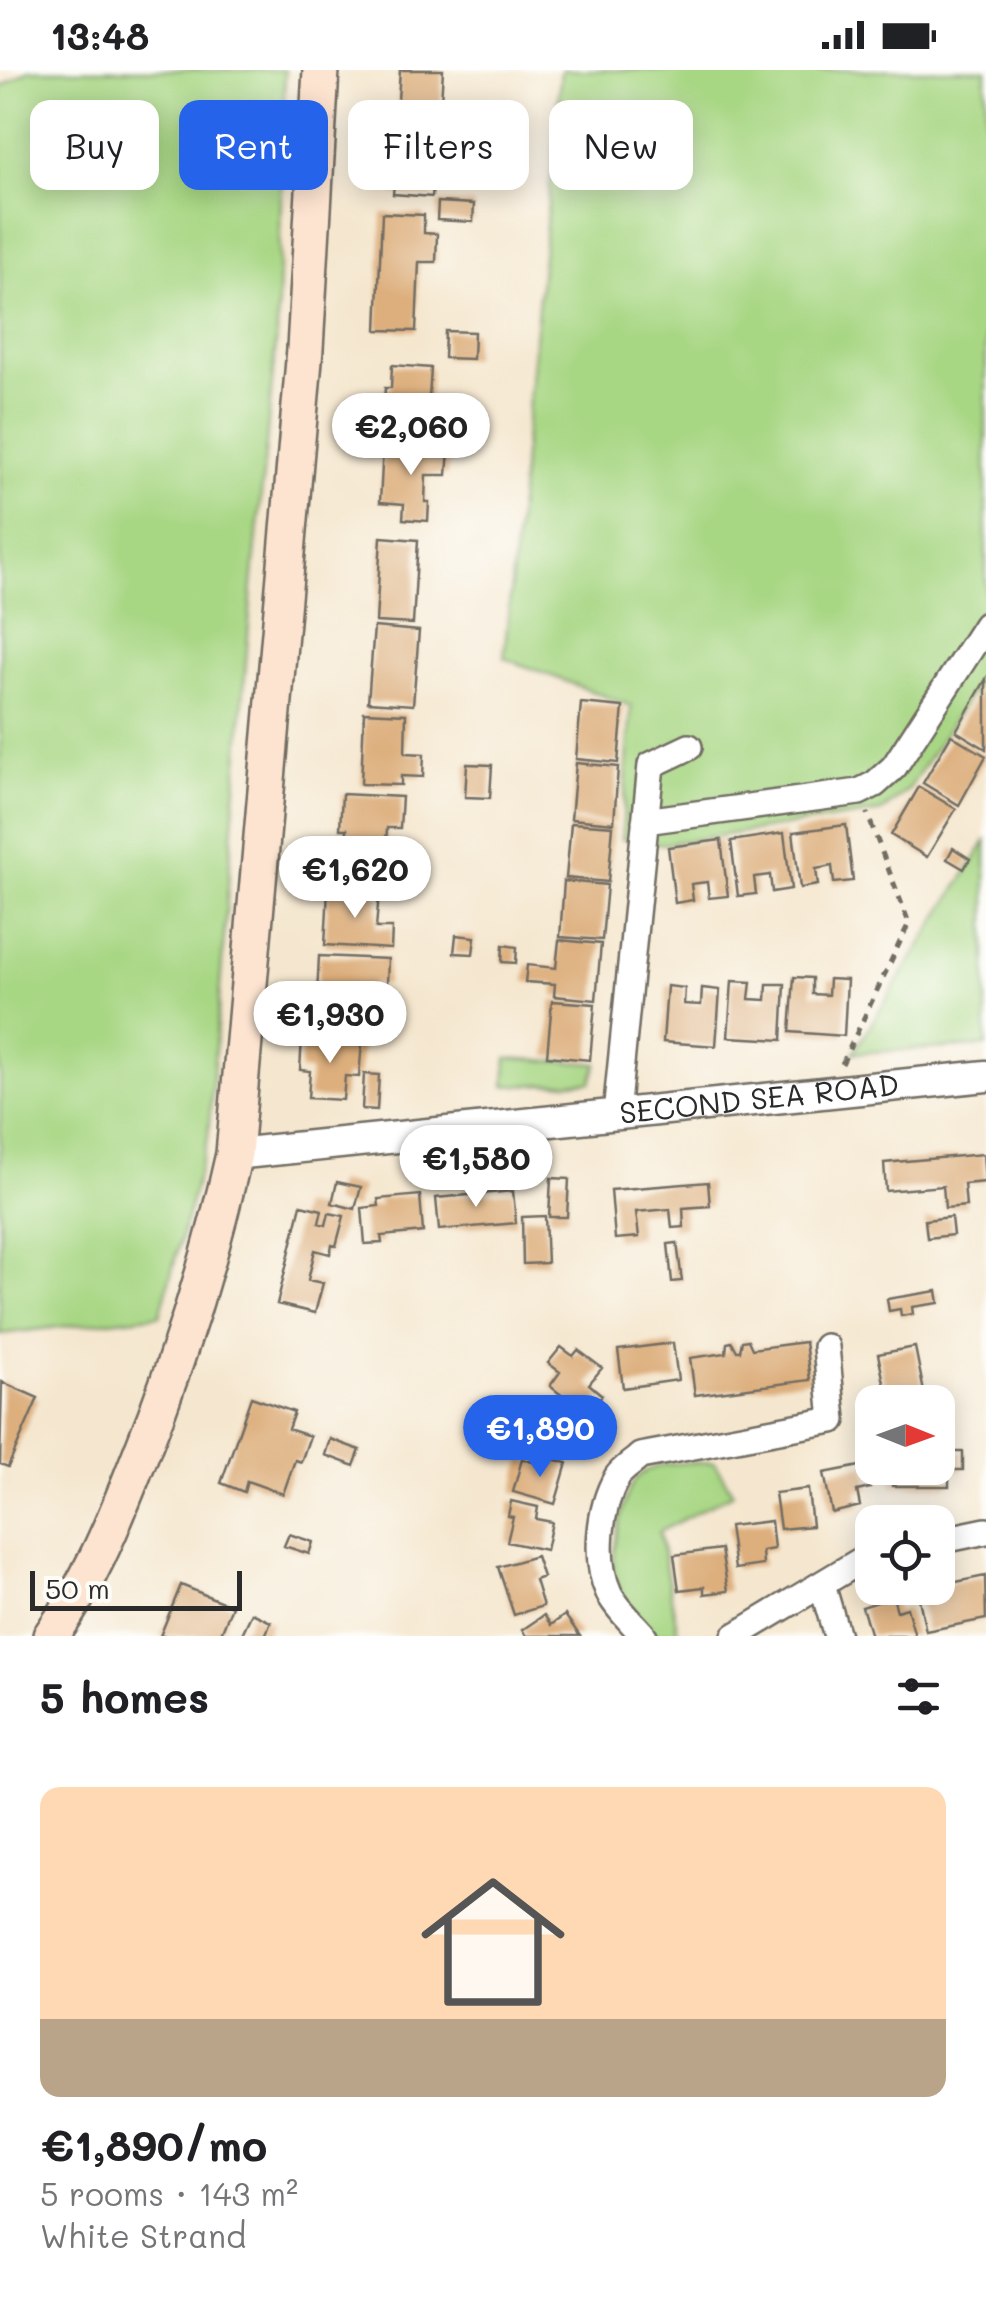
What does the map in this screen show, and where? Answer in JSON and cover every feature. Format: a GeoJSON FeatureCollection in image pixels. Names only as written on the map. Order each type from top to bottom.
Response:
{"type":"FeatureCollection","features":[{"type":"Feature","properties":{"kind":"main road"},"geometry":{"type":"LineString","coordinates":[[51,1636],[73,1606],[117,1514],[171,1380],[212,1250],[234,1154],[305,348],[321,70]]}},
{"type":"Feature","properties":{"kind":"street"},"geometry":{"type":"LineString","coordinates":[[645,820],[859,792],[875,784],[894,768],[986,625]]}},
{"type":"Feature","properties":{"kind":"street"},"geometry":{"type":"LineString","coordinates":[[616,1114],[651,765],[688,747]]}},
{"type":"Feature","properties":{"kind":"street","name":"SECOND SEA ROAD"},"geometry":{"type":"LineString","coordinates":[[234,1154],[986,1076]]}},
{"type":"Feature","properties":{"kind":"street"},"geometry":{"type":"LineString","coordinates":[[644,1636],[610,1596],[604,1576],[601,1539],[607,1502],[618,1474],[640,1456],[833,1420],[826,1347]]}},
{"type":"Feature","properties":{"kind":"street"},"geometry":{"type":"LineString","coordinates":[[955,1537],[986,1532]]}},
{"type":"Feature","properties":{"kind":"street"},"geometry":{"type":"LineString","coordinates":[[735,1636],[855,1564]]}},
{"type":"Feature","properties":{"kind":"street"},"geometry":{"type":"LineString","coordinates":[[822,1584],[837,1636]]}},
{"type":"Feature","properties":{"kind":"path"},"geometry":{"type":"LineString","coordinates":[[830,1091],[909,923],[859,792]]}},
{"type":"Feature","properties":{"kind":"green space"},"geometry":{"type":"Polygon","coordinates":[[[29,70],[285,70],[284,100],[179,100],[179,190],[281,190],[277,332],[252,587],[208,1138],[160,1315],[0,1334],[0,88],[29,70]]]}},
{"type":"Feature","properties":{"kind":"green space"},"geometry":{"type":"Polygon","coordinates":[[[561,70],[986,70],[986,670],[909,789],[881,812],[664,844],[622,839],[631,706],[504,658],[549,190],[693,190],[693,100],[558,100],[561,70]]]}},
{"type":"Feature","properties":{"kind":"green space"},"geometry":{"type":"Polygon","coordinates":[[[986,841],[986,1046],[853,1053],[986,841]]]}},
{"type":"Feature","properties":{"kind":"green space"},"geometry":{"type":"Polygon","coordinates":[[[507,1058],[597,1064],[591,1082],[505,1086],[507,1058]]]}},
{"type":"Feature","properties":{"kind":"green space"},"geometry":{"type":"Polygon","coordinates":[[[714,1462],[733,1493],[659,1532],[678,1633],[655,1636],[625,1598],[614,1571],[617,1536],[628,1493],[639,1476],[655,1467],[714,1462]]]}},
{"type":"Feature","properties":{"kind":"building"},"geometry":{"type":"Polygon","coordinates":[[[400,70],[443,70],[441,100],[398,100],[400,70]]]}},
{"type":"Feature","properties":{"kind":"building"},"geometry":{"type":"Polygon","coordinates":[[[393,190],[433,190],[432,197],[393,194],[393,190]]]}},
{"type":"Feature","properties":{"kind":"building"},"geometry":{"type":"Polygon","coordinates":[[[438,202],[474,204],[473,222],[437,220],[438,202]]]}},
{"type":"Feature","properties":{"kind":"building"},"geometry":{"type":"Polygon","coordinates":[[[382,213],[424,215],[424,233],[437,234],[436,262],[419,262],[416,331],[377,330],[382,213]]]}},
{"type":"Feature","properties":{"kind":"building"},"geometry":{"type":"Polygon","coordinates":[[[445,331],[474,332],[473,359],[444,358],[445,331]]]}},
{"type":"Feature","properties":{"kind":"building"},"geometry":{"type":"Polygon","coordinates":[[[392,365],[431,368],[427,430],[382,427],[385,388],[391,388],[392,365]]]}},
{"type":"Feature","properties":{"kind":"building"},"geometry":{"type":"Polygon","coordinates":[[[383,447],[449,450],[447,475],[426,475],[428,521],[403,519],[404,504],[380,502],[383,447]]]}},
{"type":"Feature","properties":{"kind":"building"},"geometry":{"type":"Polygon","coordinates":[[[381,537],[418,540],[413,624],[376,622],[381,537]]]}},
{"type":"Feature","properties":{"kind":"building"},"geometry":{"type":"Polygon","coordinates":[[[374,627],[419,631],[413,705],[368,702],[374,627]]]}},
{"type":"Feature","properties":{"kind":"building"},"geometry":{"type":"Polygon","coordinates":[[[986,679],[986,749],[956,731],[986,679]]]}},
{"type":"Feature","properties":{"kind":"building"},"geometry":{"type":"Polygon","coordinates":[[[581,703],[623,707],[618,763],[576,759],[581,703]]]}},
{"type":"Feature","properties":{"kind":"building"},"geometry":{"type":"Polygon","coordinates":[[[364,712],[406,714],[405,753],[424,754],[423,777],[401,776],[401,785],[361,784],[364,712]]]}},
{"type":"Feature","properties":{"kind":"building"},"geometry":{"type":"Polygon","coordinates":[[[951,735],[986,756],[959,805],[923,783],[951,735]]]}},
{"type":"Feature","properties":{"kind":"building"},"geometry":{"type":"Polygon","coordinates":[[[576,763],[618,767],[614,823],[571,819],[576,763]]]}},
{"type":"Feature","properties":{"kind":"building"},"geometry":{"type":"Polygon","coordinates":[[[467,764],[492,765],[490,798],[465,797],[467,764]]]}},
{"type":"Feature","properties":{"kind":"building"},"geometry":{"type":"Polygon","coordinates":[[[919,787],[956,809],[927,857],[891,835],[919,787]]]}},
{"type":"Feature","properties":{"kind":"building"},"geometry":{"type":"Polygon","coordinates":[[[342,794],[402,797],[400,828],[387,828],[385,863],[346,861],[347,829],[340,829],[342,794]]]}},
{"type":"Feature","properties":{"kind":"building"},"geometry":{"type":"Polygon","coordinates":[[[571,823],[613,826],[608,882],[566,878],[571,823]]]}},
{"type":"Feature","properties":{"kind":"building"},"geometry":{"type":"Polygon","coordinates":[[[846,825],[853,881],[834,883],[832,866],[816,869],[818,885],[800,888],[793,832],[846,825]]]}},
{"type":"Feature","properties":{"kind":"building"},"geometry":{"type":"Polygon","coordinates":[[[784,833],[791,889],[772,892],[770,875],[754,877],[756,894],[738,896],[731,841],[784,833]]]}},
{"type":"Feature","properties":{"kind":"building"},"geometry":{"type":"Polygon","coordinates":[[[721,840],[728,896],[709,898],[707,882],[691,884],[693,900],[675,903],[668,847],[721,840]]]}},
{"type":"Feature","properties":{"kind":"building"},"geometry":{"type":"Polygon","coordinates":[[[953,848],[970,859],[964,869],[947,859],[953,848]]]}},
{"type":"Feature","properties":{"kind":"building"},"geometry":{"type":"Polygon","coordinates":[[[564,881],[607,885],[602,940],[560,937],[564,881]]]}},
{"type":"Feature","properties":{"kind":"building"},"geometry":{"type":"Polygon","coordinates":[[[328,890],[379,893],[376,928],[392,928],[391,949],[325,945],[328,890]]]}},
{"type":"Feature","properties":{"kind":"building"},"geometry":{"type":"Polygon","coordinates":[[[456,935],[475,937],[473,954],[454,953],[456,935]]]}},
{"type":"Feature","properties":{"kind":"building"},"geometry":{"type":"Polygon","coordinates":[[[559,940],[601,944],[596,1000],[554,996],[555,984],[525,982],[527,965],[556,968],[559,940]]]}},
{"type":"Feature","properties":{"kind":"building"},"geometry":{"type":"Polygon","coordinates":[[[503,945],[517,947],[516,963],[502,962],[503,945]]]}},
{"type":"Feature","properties":{"kind":"building"},"geometry":{"type":"Polygon","coordinates":[[[319,956],[388,959],[387,984],[372,983],[370,1029],[330,1028],[331,1015],[316,1014],[319,956]]]}},
{"type":"Feature","properties":{"kind":"building"},"geometry":{"type":"Polygon","coordinates":[[[794,977],[812,978],[812,994],[828,995],[829,979],[847,980],[844,1036],[790,1032],[794,977]]]}},
{"type":"Feature","properties":{"kind":"building"},"geometry":{"type":"Polygon","coordinates":[[[732,981],[751,982],[749,999],[766,1000],[767,984],[785,984],[782,1040],[728,1037],[732,981]]]}},
{"type":"Feature","properties":{"kind":"building"},"geometry":{"type":"Polygon","coordinates":[[[667,986],[685,988],[684,1004],[701,1005],[702,988],[720,990],[716,1046],[663,1042],[667,986]]]}},
{"type":"Feature","properties":{"kind":"building"},"geometry":{"type":"Polygon","coordinates":[[[552,1001],[595,1004],[590,1060],[547,1056],[552,1001]]]}},
{"type":"Feature","properties":{"kind":"building"},"geometry":{"type":"Polygon","coordinates":[[[302,1038],[362,1043],[359,1077],[345,1076],[343,1100],[308,1098],[310,1071],[300,1070],[302,1038]]]}},
{"type":"Feature","properties":{"kind":"building"},"geometry":{"type":"Polygon","coordinates":[[[364,1074],[379,1075],[377,1110],[362,1109],[364,1074]]]}},
{"type":"Feature","properties":{"kind":"building"},"geometry":{"type":"Polygon","coordinates":[[[983,1154],[985,1182],[964,1184],[966,1206],[945,1208],[943,1186],[886,1191],[884,1163],[983,1154]]]}},
{"type":"Feature","properties":{"kind":"building"},"geometry":{"type":"Polygon","coordinates":[[[551,1178],[569,1179],[567,1217],[549,1217],[551,1178]]]}},
{"type":"Feature","properties":{"kind":"building"},"geometry":{"type":"Polygon","coordinates":[[[337,1182],[361,1187],[355,1209],[332,1203],[337,1182]]]}},
{"type":"Feature","properties":{"kind":"building"},"geometry":{"type":"Polygon","coordinates":[[[708,1182],[710,1206],[683,1208],[684,1227],[672,1228],[670,1209],[636,1212],[639,1237],[615,1239],[611,1190],[708,1182]]]}},
{"type":"Feature","properties":{"kind":"building"},"geometry":{"type":"Polygon","coordinates":[[[513,1191],[516,1223],[439,1230],[436,1198],[513,1191]]]}},
{"type":"Feature","properties":{"kind":"building"},"geometry":{"type":"Polygon","coordinates":[[[420,1195],[423,1232],[381,1236],[382,1243],[365,1244],[362,1208],[379,1206],[378,1199],[420,1195]]]}},
{"type":"Feature","properties":{"kind":"building"},"geometry":{"type":"Polygon","coordinates":[[[301,1205],[322,1210],[319,1223],[326,1225],[329,1213],[344,1216],[330,1254],[315,1250],[308,1280],[323,1283],[315,1313],[277,1304],[301,1205]]]}},
{"type":"Feature","properties":{"kind":"building"},"geometry":{"type":"Polygon","coordinates":[[[545,1216],[547,1263],[523,1264],[522,1217],[545,1216]]]}},
{"type":"Feature","properties":{"kind":"building"},"geometry":{"type":"Polygon","coordinates":[[[951,1217],[953,1235],[927,1238],[925,1220],[951,1217]]]}},
{"type":"Feature","properties":{"kind":"building"},"geometry":{"type":"Polygon","coordinates":[[[677,1243],[682,1281],[672,1282],[668,1244],[677,1243]]]}},
{"type":"Feature","properties":{"kind":"building"},"geometry":{"type":"Polygon","coordinates":[[[937,1291],[939,1303],[912,1307],[913,1314],[901,1316],[900,1309],[889,1311],[887,1299],[937,1291]]]}},
{"type":"Feature","properties":{"kind":"building"},"geometry":{"type":"Polygon","coordinates":[[[748,1340],[752,1349],[805,1342],[810,1380],[695,1395],[690,1358],[726,1353],[727,1343],[732,1342],[740,1351],[742,1341],[748,1340]]]}},
{"type":"Feature","properties":{"kind":"building"},"geometry":{"type":"Polygon","coordinates":[[[673,1343],[678,1380],[623,1388],[618,1350],[673,1343]]]}},
{"type":"Feature","properties":{"kind":"building"},"geometry":{"type":"Polygon","coordinates":[[[561,1347],[573,1356],[578,1350],[602,1368],[589,1384],[602,1395],[587,1415],[550,1386],[560,1372],[548,1363],[561,1347]]]}},
{"type":"Feature","properties":{"kind":"building"},"geometry":{"type":"Polygon","coordinates":[[[915,1347],[923,1385],[884,1385],[878,1354],[915,1347]]]}},
{"type":"Feature","properties":{"kind":"building"},"geometry":{"type":"Polygon","coordinates":[[[2,1382],[38,1398],[8,1467],[0,1464],[2,1382]]]}},
{"type":"Feature","properties":{"kind":"building"},"geometry":{"type":"Polygon","coordinates":[[[251,1397],[294,1412],[288,1429],[310,1436],[301,1462],[295,1460],[283,1494],[247,1481],[244,1492],[221,1483],[251,1397]]]}},
{"type":"Feature","properties":{"kind":"building"},"geometry":{"type":"Polygon","coordinates":[[[543,1399],[568,1410],[563,1421],[579,1427],[568,1454],[531,1438],[543,1399]]]}},
{"type":"Feature","properties":{"kind":"building"},"geometry":{"type":"Polygon","coordinates":[[[330,1439],[360,1450],[354,1466],[325,1455],[330,1439]]]}},
{"type":"Feature","properties":{"kind":"building"},"geometry":{"type":"Polygon","coordinates":[[[955,1452],[963,1452],[963,1470],[955,1470],[955,1452]]]}},
{"type":"Feature","properties":{"kind":"building"},"geometry":{"type":"Polygon","coordinates":[[[545,1457],[567,1463],[555,1504],[513,1492],[522,1459],[543,1465],[545,1457]]]}},
{"type":"Feature","properties":{"kind":"building"},"geometry":{"type":"Polygon","coordinates":[[[855,1467],[855,1485],[870,1488],[857,1491],[860,1505],[832,1513],[824,1473],[855,1467]]]}},
{"type":"Feature","properties":{"kind":"building"},"geometry":{"type":"Polygon","coordinates":[[[808,1489],[812,1526],[780,1529],[775,1493],[808,1489]]]}},
{"type":"Feature","properties":{"kind":"building"},"geometry":{"type":"Polygon","coordinates":[[[511,1501],[538,1507],[536,1519],[552,1522],[546,1550],[507,1542],[513,1517],[508,1516],[511,1501]]]}},
{"type":"Feature","properties":{"kind":"building"},"geometry":{"type":"Polygon","coordinates":[[[771,1521],[774,1549],[762,1551],[763,1565],[735,1569],[729,1526],[771,1521]]]}},
{"type":"Feature","properties":{"kind":"building"},"geometry":{"type":"Polygon","coordinates":[[[289,1534],[313,1542],[309,1554],[284,1546],[289,1534]]]}},
{"type":"Feature","properties":{"kind":"building"},"geometry":{"type":"Polygon","coordinates":[[[721,1549],[728,1591],[704,1594],[704,1587],[679,1590],[674,1555],[721,1549]]]}},
{"type":"Feature","properties":{"kind":"building"},"geometry":{"type":"Polygon","coordinates":[[[536,1556],[543,1577],[535,1580],[543,1606],[514,1615],[498,1567],[536,1556]]]}},
{"type":"Feature","properties":{"kind":"building"},"geometry":{"type":"Polygon","coordinates":[[[985,1576],[986,1619],[926,1631],[920,1605],[955,1605],[955,1582],[985,1576]]]}},
{"type":"Feature","properties":{"kind":"building"},"geometry":{"type":"Polygon","coordinates":[[[181,1585],[232,1606],[220,1636],[160,1636],[181,1585]]]}},
{"type":"Feature","properties":{"kind":"building"},"geometry":{"type":"Polygon","coordinates":[[[895,1605],[897,1611],[907,1608],[915,1636],[871,1636],[862,1607],[895,1605]]]}},
{"type":"Feature","properties":{"kind":"building"},"geometry":{"type":"Polygon","coordinates":[[[252,1613],[271,1622],[265,1636],[241,1636],[252,1613]]]}},
{"type":"Feature","properties":{"kind":"building"},"geometry":{"type":"Polygon","coordinates":[[[544,1615],[551,1625],[565,1615],[580,1636],[526,1636],[522,1630],[544,1615]]]}}]}
